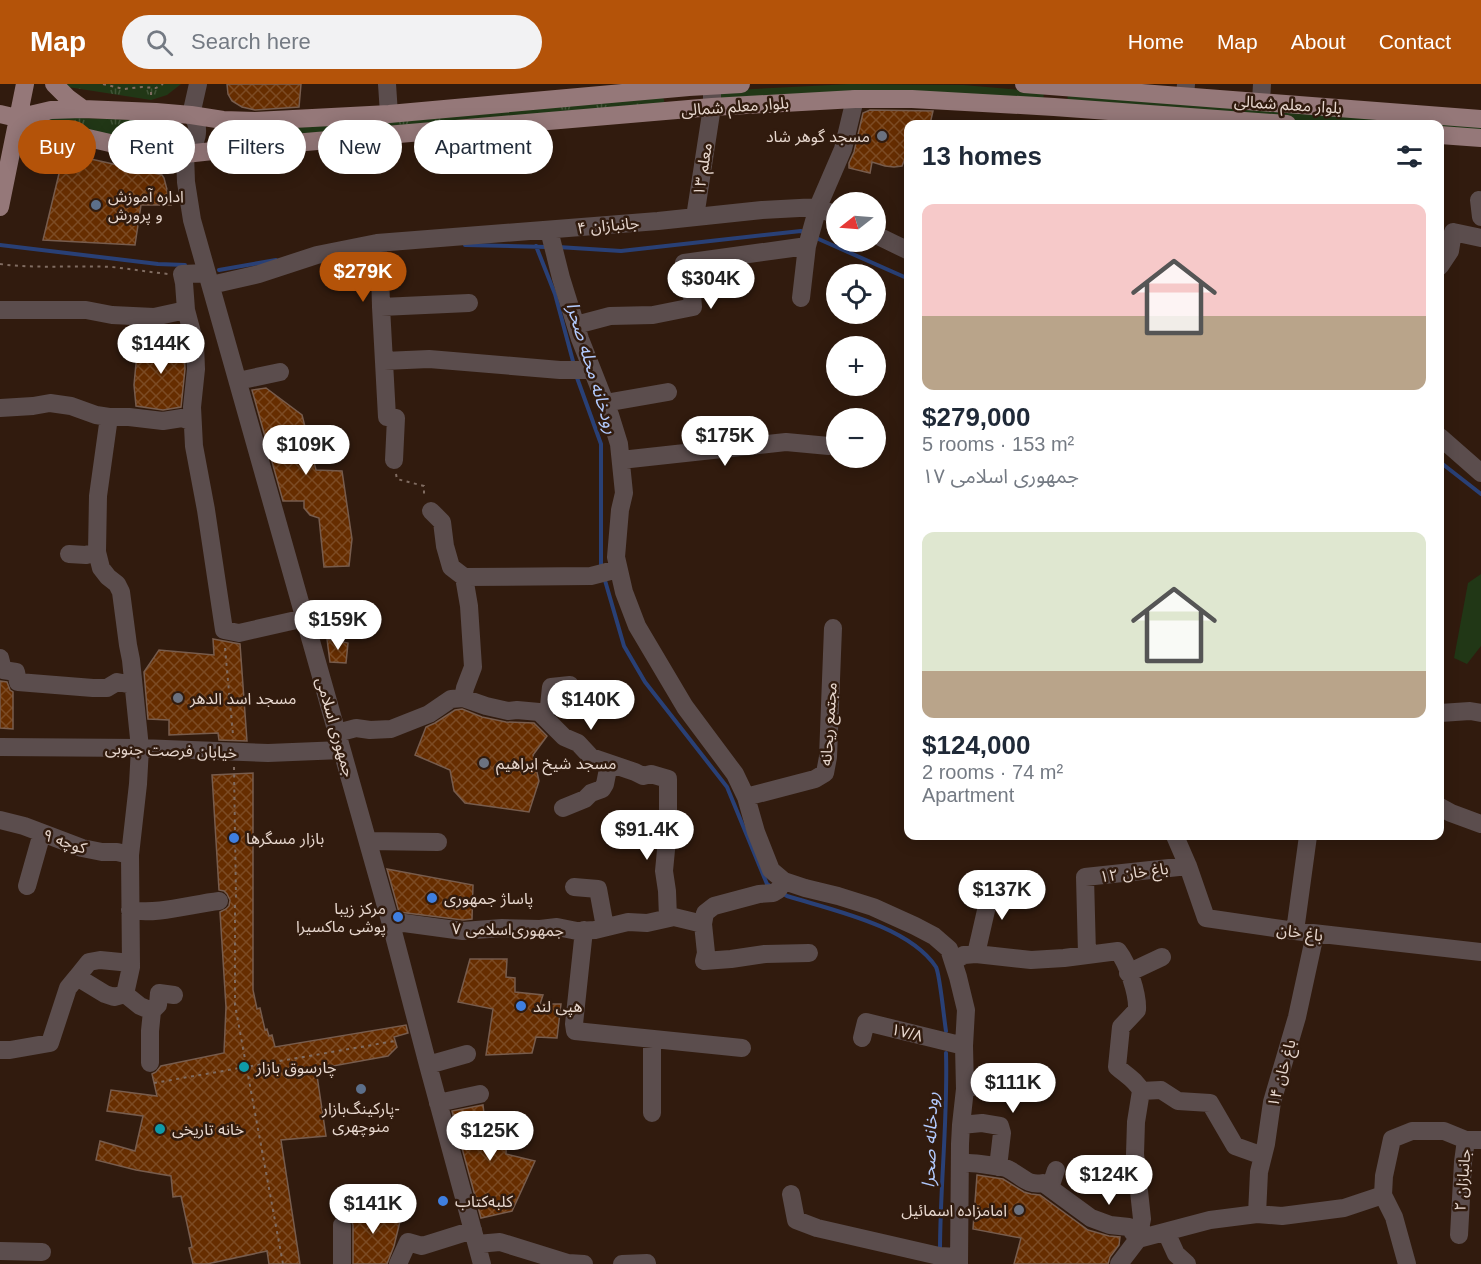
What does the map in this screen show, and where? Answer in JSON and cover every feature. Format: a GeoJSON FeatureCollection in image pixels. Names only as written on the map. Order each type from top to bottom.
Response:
{"type":"FeatureCollection","features":[{"type":"Feature","properties":{"kind":"main road"},"geometry":{"type":"LineString","coordinates":[[0,207],[9,116],[25,84]]}},
{"type":"Feature","properties":{"kind":"main road"},"geometry":{"type":"LineString","coordinates":[[54,84],[83,109]]}},
{"type":"Feature","properties":{"kind":"main road","name":"بلوار معلم شمالی"},"geometry":{"type":"LineString","coordinates":[[9,116],[51,110],[83,109],[255,121],[389,114],[689,85],[741,84]]}},
{"type":"Feature","properties":{"kind":"main road","name":"بلوار معلم شمالی"},"geometry":{"type":"LineString","coordinates":[[1024,84],[1055,87],[1262,93],[1481,119]]}},
{"type":"Feature","properties":{"kind":"main road"},"geometry":{"type":"LineString","coordinates":[[689,85],[692,109]]}},
{"type":"Feature","properties":{"kind":"main road"},"geometry":{"type":"LineString","coordinates":[[1054,107],[1055,87]]}},
{"type":"Feature","properties":{"kind":"main road","name":"بلوار معلم شمالی"},"geometry":{"type":"LineString","coordinates":[[195,153],[712,107],[855,99],[912,99],[1054,107],[1155,120]]}},
{"type":"Feature","properties":{"kind":"main road"},"geometry":{"type":"LineString","coordinates":[[44,120],[45,114],[51,110]]}},
{"type":"Feature","properties":{"kind":"main road"},"geometry":{"type":"LineString","coordinates":[[1444,135],[1481,138]]}},
{"type":"Feature","properties":{"kind":"street"},"geometry":{"type":"LineString","coordinates":[[195,138],[196,123],[191,115],[198,84]]}},
{"type":"Feature","properties":{"kind":"street"},"geometry":{"type":"LineString","coordinates":[[387,84],[389,114]]}},
{"type":"Feature","properties":{"kind":"street","name":"معلم ۱۳"},"geometry":{"type":"LineString","coordinates":[[695,217],[712,107],[712,85]]}},
{"type":"Feature","properties":{"kind":"street"},"geometry":{"type":"LineString","coordinates":[[801,298],[809,239],[818,207],[843,149],[855,99]]}},
{"type":"Feature","properties":{"kind":"street"},"geometry":{"type":"LineString","coordinates":[[1481,110],[1481,119]]}},
{"type":"Feature","properties":{"kind":"street","name":"جمهوری اسلامی"},"geometry":{"type":"LineString","coordinates":[[185,174],[192,220],[368,841],[482,1264]]}},
{"type":"Feature","properties":{"kind":"street","name":"جانبازان ۴"},"geometry":{"type":"LineString","coordinates":[[182,274],[209,279],[259,274],[317,255],[377,243],[762,210],[818,207],[826,211]]}},
{"type":"Feature","properties":{"kind":"street"},"geometry":{"type":"LineString","coordinates":[[549,230],[576,325],[619,444],[624,493],[615,557],[624,592],[637,626],[685,707],[735,774],[746,797],[756,832],[778,888]]}},
{"type":"Feature","properties":{"kind":"street"},"geometry":{"type":"LineString","coordinates":[[1444,260],[1450,251],[1453,232],[1481,238]]}},
{"type":"Feature","properties":{"kind":"street"},"geometry":{"type":"LineString","coordinates":[[576,325],[610,316],[653,315],[693,307],[691,283],[684,262],[809,239]]}},
{"type":"Feature","properties":{"kind":"street"},"geometry":{"type":"LineString","coordinates":[[886,240],[904,249]]}},
{"type":"Feature","properties":{"kind":"street"},"geometry":{"type":"LineString","coordinates":[[377,243],[387,417],[396,418],[394,460]]}},
{"type":"Feature","properties":{"kind":"street"},"geometry":{"type":"LineString","coordinates":[[182,274],[186,310],[195,344],[196,369],[192,407],[194,446],[224,630],[239,633],[305,618]]}},
{"type":"Feature","properties":{"kind":"street"},"geometry":{"type":"LineString","coordinates":[[381,307],[469,303]]}},
{"type":"Feature","properties":{"kind":"street"},"geometry":{"type":"LineString","coordinates":[[0,310],[86,310],[112,315],[154,317],[186,310]]}},
{"type":"Feature","properties":{"kind":"street"},"geometry":{"type":"LineString","coordinates":[[384,361],[429,359],[560,370],[591,370]]}},
{"type":"Feature","properties":{"kind":"street"},"geometry":{"type":"LineString","coordinates":[[238,381],[280,372]]}},
{"type":"Feature","properties":{"kind":"street"},"geometry":{"type":"LineString","coordinates":[[605,403],[668,392]]}},
{"type":"Feature","properties":{"kind":"street"},"geometry":{"type":"LineString","coordinates":[[0,408],[50,403],[109,417],[163,421],[182,418],[192,422]]}},
{"type":"Feature","properties":{"kind":"street"},"geometry":{"type":"LineString","coordinates":[[109,417],[98,496],[97,552],[101,568],[117,584],[121,592],[140,748],[130,855],[131,963],[125,994]]}},
{"type":"Feature","properties":{"kind":"street"},"geometry":{"type":"LineString","coordinates":[[1444,441],[1481,473]]}},
{"type":"Feature","properties":{"kind":"street"},"geometry":{"type":"LineString","coordinates":[[621,460],[786,442],[826,446]]}},
{"type":"Feature","properties":{"kind":"street"},"geometry":{"type":"LineString","coordinates":[[431,511],[442,522],[451,567],[464,577],[591,576],[618,569]]}},
{"type":"Feature","properties":{"kind":"street"},"geometry":{"type":"LineString","coordinates":[[69,554],[86,555],[97,552]]}},
{"type":"Feature","properties":{"kind":"street"},"geometry":{"type":"LineString","coordinates":[[464,577],[469,606],[473,668],[463,698],[508,711],[539,712],[564,737],[578,743],[591,757],[643,776],[651,774],[668,779],[668,829],[664,871],[668,918]]}},
{"type":"Feature","properties":{"kind":"street","name":"مجتمع ریحانه"},"geometry":{"type":"LineString","coordinates":[[746,797],[815,779],[825,773],[828,757],[833,628]]}},
{"type":"Feature","properties":{"kind":"street"},"geometry":{"type":"LineString","coordinates":[[0,658],[3,670],[16,672],[18,682],[93,688],[106,688],[117,682],[133,685]]}},
{"type":"Feature","properties":{"kind":"street"},"geometry":{"type":"LineString","coordinates":[[544,717],[549,706],[551,687],[570,685]]}},
{"type":"Feature","properties":{"kind":"street","name":"خیابان فرصت جنوبی"},"geometry":{"type":"LineString","coordinates":[[0,747],[140,748],[268,753],[340,741],[356,728],[391,729],[429,714],[451,699],[463,698]]}},
{"type":"Feature","properties":{"kind":"street"},"geometry":{"type":"LineString","coordinates":[[1444,713],[1470,711],[1481,713]]}},
{"type":"Feature","properties":{"kind":"street"},"geometry":{"type":"LineString","coordinates":[[563,808],[585,800],[591,793],[602,789],[609,764]]}},
{"type":"Feature","properties":{"kind":"street"},"geometry":{"type":"LineString","coordinates":[[1444,809],[1481,824]]}},
{"type":"Feature","properties":{"kind":"street","name":"کوچه ۹"},"geometry":{"type":"LineString","coordinates":[[0,820],[82,848],[130,855]]}},
{"type":"Feature","properties":{"kind":"street"},"geometry":{"type":"LineString","coordinates":[[27,886],[42,833]]}},
{"type":"Feature","properties":{"kind":"street","name":"باغ خان"},"geometry":{"type":"LineString","coordinates":[[1177,840],[1206,918],[1295,932],[1481,952]]}},
{"type":"Feature","properties":{"kind":"street"},"geometry":{"type":"LineString","coordinates":[[1295,932],[1307,840]]}},
{"type":"Feature","properties":{"kind":"street"},"geometry":{"type":"LineString","coordinates":[[368,841],[438,842]]}},
{"type":"Feature","properties":{"kind":"street","name":"باغ خان ۱۲"},"geometry":{"type":"LineString","coordinates":[[1087,954],[1085,878],[1188,866]]}},
{"type":"Feature","properties":{"kind":"street"},"geometry":{"type":"LineString","coordinates":[[976,954],[993,880]]}},
{"type":"Feature","properties":{"kind":"street"},"geometry":{"type":"LineString","coordinates":[[574,887],[598,889],[604,927]]}},
{"type":"Feature","properties":{"kind":"street"},"geometry":{"type":"LineString","coordinates":[[791,1194],[796,1220],[817,1228],[958,1259],[966,1010],[949,949],[934,936],[873,907],[805,888],[778,888],[714,906],[705,913],[704,961],[765,954],[809,953]]}},
{"type":"Feature","properties":{"kind":"street"},"geometry":{"type":"LineString","coordinates":[[130,910],[142,912],[219,901]]}},
{"type":"Feature","properties":{"kind":"street","name":"جمهوری‌اسلامی ۷"},"geometry":{"type":"LineString","coordinates":[[391,924],[405,923],[463,931],[557,927],[577,931],[628,922],[646,923],[674,917],[703,924]]}},
{"type":"Feature","properties":{"kind":"street"},"geometry":{"type":"LineString","coordinates":[[584,930],[575,1032],[742,1048]]}},
{"type":"Feature","properties":{"kind":"street","name":"باغ خان ۱۴"},"geometry":{"type":"LineString","coordinates":[[1257,1214],[1259,1172],[1272,1102],[1297,1017],[1315,934]]}},
{"type":"Feature","properties":{"kind":"street"},"geometry":{"type":"LineString","coordinates":[[953,961],[964,955],[976,954],[1031,960],[1118,951],[1123,957],[1134,987],[1137,1010],[1121,1027],[1117,1066],[1138,1084],[1141,1091],[1134,1155],[1142,1218],[1138,1239],[1119,1264]]}},
{"type":"Feature","properties":{"kind":"street"},"geometry":{"type":"LineString","coordinates":[[1128,973],[1162,957]]}},
{"type":"Feature","properties":{"kind":"street"},"geometry":{"type":"LineString","coordinates":[[0,1050],[50,1043],[68,988],[89,962],[100,960],[131,963]]}},
{"type":"Feature","properties":{"kind":"street"},"geometry":{"type":"LineString","coordinates":[[77,977],[105,994],[114,997],[125,994]]}},
{"type":"Feature","properties":{"kind":"street"},"geometry":{"type":"LineString","coordinates":[[150,1063],[152,1011],[158,1005],[159,993],[174,995]]}},
{"type":"Feature","properties":{"kind":"street"},"geometry":{"type":"LineString","coordinates":[[125,994],[140,1006],[152,1011]]}},
{"type":"Feature","properties":{"kind":"street","name":"۱۷/۸"},"geometry":{"type":"LineString","coordinates":[[862,1038],[866,1022],[964,1046]]}},
{"type":"Feature","properties":{"kind":"street"},"geometry":{"type":"LineString","coordinates":[[652,1039],[652,1113]]}},
{"type":"Feature","properties":{"kind":"street"},"geometry":{"type":"LineString","coordinates":[[428,1065],[467,1054]]}},
{"type":"Feature","properties":{"kind":"street"},"geometry":{"type":"LineString","coordinates":[[965,1089],[991,1079]]}},
{"type":"Feature","properties":{"kind":"street"},"geometry":{"type":"LineString","coordinates":[[1141,1091],[1161,1090],[1178,1101],[1210,1103],[1235,1146],[1263,1156]]}},
{"type":"Feature","properties":{"kind":"street"},"geometry":{"type":"LineString","coordinates":[[438,1103],[480,1094]]}},
{"type":"Feature","properties":{"kind":"street"},"geometry":{"type":"LineString","coordinates":[[961,1125],[981,1123],[1000,1126],[1002,1133],[998,1167]]}},
{"type":"Feature","properties":{"kind":"street"},"geometry":{"type":"LineString","coordinates":[[1407,1264],[1394,1217],[1383,1195],[1384,1176],[1392,1139],[1412,1131],[1444,1131],[1473,1140]]}},
{"type":"Feature","properties":{"kind":"street","name":"جانبازان ۲"},"geometry":{"type":"LineString","coordinates":[[1458,1235],[1463,1162],[1473,1140]]}},
{"type":"Feature","properties":{"kind":"street"},"geometry":{"type":"LineString","coordinates":[[960,1164],[967,1162],[1005,1167],[1022,1179],[1035,1184],[1043,1183],[1091,1218],[1110,1225],[1129,1227],[1138,1239]]}},
{"type":"Feature","properties":{"kind":"street"},"geometry":{"type":"LineString","coordinates":[[1050,1188],[1056,1170]]}},
{"type":"Feature","properties":{"kind":"street"},"geometry":{"type":"LineString","coordinates":[[1138,1239],[1210,1220],[1257,1214],[1282,1216],[1344,1208],[1383,1195]]}},
{"type":"Feature","properties":{"kind":"street"},"geometry":{"type":"LineString","coordinates":[[342,1226],[342,1264]]}},
{"type":"Feature","properties":{"kind":"street"},"geometry":{"type":"LineString","coordinates":[[1166,1232],[1176,1254],[1187,1264]]}},
{"type":"Feature","properties":{"kind":"street"},"geometry":{"type":"LineString","coordinates":[[398,1264],[408,1242],[422,1246],[475,1237],[500,1242],[568,1263],[584,1264]]}},
{"type":"Feature","properties":{"kind":"street"},"geometry":{"type":"LineString","coordinates":[[0,1251],[42,1252]]}},
{"type":"Feature","properties":{"kind":"street"},"geometry":{"type":"LineString","coordinates":[[622,1264],[647,1263]]}},
{"type":"Feature","properties":{"kind":"path"},"geometry":{"type":"LineString","coordinates":[[103,84],[124,89],[156,88],[163,84]]}},
{"type":"Feature","properties":{"kind":"path"},"geometry":{"type":"LineString","coordinates":[[0,264],[17,267],[112,267],[182,274]]}},
{"type":"Feature","properties":{"kind":"path"},"geometry":{"type":"LineString","coordinates":[[394,460],[397,479],[424,486],[423,497],[431,511]]}},
{"type":"Feature","properties":{"kind":"path"},"geometry":{"type":"LineString","coordinates":[[224,628],[234,752],[235,1005],[283,1264]]}},
{"type":"Feature","properties":{"kind":"path"},"geometry":{"type":"LineString","coordinates":[[154,1083],[395,1041]]}},
{"type":"Feature","properties":{"kind":"green space"},"geometry":{"type":"Polygon","coordinates":[[[62,84],[181,84],[167,95],[151,100],[68,87],[62,84]]]}},
{"type":"Feature","properties":{"kind":"green space"},"geometry":{"type":"Polygon","coordinates":[[[850,84],[964,85],[1044,92],[1043,102],[716,101],[715,91],[850,84]]]}},
{"type":"Feature","properties":{"kind":"green space"},"geometry":{"type":"Polygon","coordinates":[[[1068,93],[1428,120],[1285,120],[1067,103],[1068,93]]]}},
{"type":"Feature","properties":{"kind":"green space"},"geometry":{"type":"Polygon","coordinates":[[[663,97],[665,104],[470,120],[414,120],[414,125],[402,126],[402,120],[383,120],[663,97]]]}},
{"type":"Feature","properties":{"kind":"green space"},"geometry":{"type":"Polygon","coordinates":[[[47,117],[144,120],[108,120],[108,136],[96,133],[96,120],[47,120],[47,117]]]}},
{"type":"Feature","properties":{"kind":"green space"},"geometry":{"type":"Polygon","coordinates":[[[1444,121],[1481,124],[1481,134],[1444,131],[1444,121]]]}},
{"type":"Feature","properties":{"kind":"green space"},"geometry":{"type":"Polygon","coordinates":[[[318,125],[318,132],[306,133],[306,126],[318,125]]]}},
{"type":"Feature","properties":{"kind":"green space"},"geometry":{"type":"Polygon","coordinates":[[[1481,574],[1481,646],[1467,664],[1454,658],[1468,583],[1481,574]]]}},
{"type":"Feature","properties":{"kind":"building"},"geometry":{"type":"Polygon","coordinates":[[[227,84],[301,84],[299,107],[255,110],[242,107],[232,101],[228,94],[227,84]]]}},
{"type":"Feature","properties":{"kind":"building","name":"مسجد گوهر شاد"},"geometry":{"type":"Polygon","coordinates":[[[870,110],[933,111],[931,120],[904,120],[902,166],[885,166],[872,162],[870,173],[849,168],[863,113],[870,110]]]}},
{"type":"Feature","properties":{"kind":"building","name":"اداره آموزش و پرورش"},"geometry":{"type":"Polygon","coordinates":[[[96,160],[108,163],[108,174],[158,174],[164,178],[171,205],[141,205],[135,245],[43,240],[59,174],[96,174],[96,160]]]}},
{"type":"Feature","properties":{"kind":"building"},"geometry":{"type":"Polygon","coordinates":[[[181,336],[185,369],[181,407],[163,410],[136,406],[134,385],[137,353],[165,337],[181,336]]]}},
{"type":"Feature","properties":{"kind":"building"},"geometry":{"type":"Polygon","coordinates":[[[266,388],[302,415],[316,470],[342,471],[352,539],[349,566],[324,567],[319,518],[310,515],[304,508],[304,501],[283,501],[252,390],[266,388]]]}},
{"type":"Feature","properties":{"kind":"building","name":"مسجد اسد الدهر"},"geometry":{"type":"Polygon","coordinates":[[[213,639],[240,644],[247,741],[219,740],[218,733],[169,735],[169,720],[148,719],[144,672],[159,650],[214,655],[213,639]]]}},
{"type":"Feature","properties":{"kind":"building"},"geometry":{"type":"Polygon","coordinates":[[[327,639],[348,643],[346,663],[330,662],[327,639]]]}},
{"type":"Feature","properties":{"kind":"building"},"geometry":{"type":"Polygon","coordinates":[[[0,681],[7,682],[13,692],[13,729],[0,728],[0,681]]]}},
{"type":"Feature","properties":{"kind":"building","name":"مسجد شیخ ابراهیم"},"geometry":{"type":"Polygon","coordinates":[[[462,709],[482,717],[506,722],[534,723],[547,736],[533,755],[539,781],[529,812],[465,803],[454,791],[450,770],[415,755],[426,727],[455,710],[462,709]]]}},
{"type":"Feature","properties":{"kind":"building"},"geometry":{"type":"Polygon","coordinates":[[[253,773],[253,990],[265,1030],[267,1029],[269,1036],[272,1035],[275,1047],[406,1025],[408,1033],[394,1037],[397,1047],[388,1056],[316,1069],[326,1136],[281,1140],[300,1264],[269,1264],[267,1251],[207,1264],[193,1264],[189,1248],[192,1247],[181,1196],[173,1197],[171,1176],[96,1160],[100,1141],[135,1151],[143,1116],[107,1111],[111,1090],[157,1096],[152,1074],[161,1066],[224,1053],[226,1007],[220,912],[229,906],[230,900],[224,891],[219,890],[212,775],[253,773]]]}},
{"type":"Feature","properties":{"kind":"building","name":"پاساژ جمهوری"},"geometry":{"type":"Polygon","coordinates":[[[387,869],[473,885],[472,919],[463,920],[399,912],[387,869]]]}},
{"type":"Feature","properties":{"kind":"building","name":"هپی لند"},"geometry":{"type":"Polygon","coordinates":[[[470,959],[507,959],[506,977],[515,978],[515,992],[543,995],[540,1004],[561,1004],[557,1038],[536,1037],[532,1053],[486,1055],[493,1009],[458,1002],[470,959]]]}},
{"type":"Feature","properties":{"kind":"building"},"geometry":{"type":"Polygon","coordinates":[[[483,1105],[485,1122],[507,1126],[506,1154],[535,1161],[512,1211],[481,1218],[452,1111],[483,1105]]]}},
{"type":"Feature","properties":{"kind":"building","name":"امامزاده اسمائیل"},"geometry":{"type":"Polygon","coordinates":[[[977,1175],[1003,1179],[1024,1192],[1040,1195],[1088,1230],[1120,1237],[1119,1245],[1108,1264],[1014,1264],[1021,1238],[973,1229],[977,1175]]]}},
{"type":"Feature","properties":{"kind":"building"},"geometry":{"type":"Polygon","coordinates":[[[346,1204],[401,1217],[387,1264],[353,1264],[353,1225],[347,1215],[346,1204]]]}},
{"type":"Feature","properties":{"kind":"waterway"},"geometry":{"type":"LineString","coordinates":[[558,247],[621,251],[801,231],[804,233]]}},
{"type":"Feature","properties":{"kind":"waterway"},"geometry":{"type":"LineString","coordinates":[[814,237],[904,277]]}},
{"type":"Feature","properties":{"kind":"waterway"},"geometry":{"type":"LineString","coordinates":[[0,245],[158,264],[185,265]]}},
{"type":"Feature","properties":{"kind":"waterway"},"geometry":{"type":"LineString","coordinates":[[465,245],[547,247]]}},
{"type":"Feature","properties":{"kind":"waterway","name":"رودخانه محله صحرا"},"geometry":{"type":"LineString","coordinates":[[536,246],[555,294],[574,365]]}},
{"type":"Feature","properties":{"kind":"waterway"},"geometry":{"type":"LineString","coordinates":[[219,270],[276,260]]}},
{"type":"Feature","properties":{"kind":"waterway","name":"رودخانه محله صحرا"},"geometry":{"type":"LineString","coordinates":[[576,375],[601,444],[601,567]]}},
{"type":"Feature","properties":{"kind":"waterway"},"geometry":{"type":"LineString","coordinates":[[1444,465],[1481,494]]}},
{"type":"Feature","properties":{"kind":"waterway","name":"رودخانه محله صحرا"},"geometry":{"type":"LineString","coordinates":[[604,577],[624,646],[645,682],[727,787],[767,884],[770,886]]}},
{"type":"Feature","properties":{"kind":"waterway","name":"رودخانه محله صحرا"},"geometry":{"type":"LineString","coordinates":[[782,893],[868,921],[889,930],[924,953],[936,967],[946,1031]]}},
{"type":"Feature","properties":{"kind":"waterway","name":"رودخانه صحرا"},"geometry":{"type":"LineString","coordinates":[[940,1251],[946,1053]]}},
{"type":"Feature","properties":{"kind":"place","name":"مسجد گوهر شاد"},"geometry":{"type":"Point","coordinates":[882,136]}},
{"type":"Feature","properties":{"kind":"place","name":"اداره آموزش و پرورش"},"geometry":{"type":"Point","coordinates":[96,205]}},
{"type":"Feature","properties":{"kind":"place","name":"مسجد اسد الدهر"},"geometry":{"type":"Point","coordinates":[178,698]}},
{"type":"Feature","properties":{"kind":"place","name":"مسجد شیخ ابراهیم"},"geometry":{"type":"Point","coordinates":[484,763]}},
{"type":"Feature","properties":{"kind":"place","name":"بازار مسگرها"},"geometry":{"type":"Point","coordinates":[234,838]}},
{"type":"Feature","properties":{"kind":"place","name":"پاساژ جمهوری"},"geometry":{"type":"Point","coordinates":[432,898]}},
{"type":"Feature","properties":{"kind":"place","name":"مرکز زیبا پوشی ماکسیرا"},"geometry":{"type":"Point","coordinates":[398,917]}},
{"type":"Feature","properties":{"kind":"place","name":"هپی لند"},"geometry":{"type":"Point","coordinates":[521,1006]}},
{"type":"Feature","properties":{"kind":"place","name":"چارسوق بازار"},"geometry":{"type":"Point","coordinates":[244,1067]}},
{"type":"Feature","properties":{"kind":"place","name":"پارکینگ‌بازار- منوچهری"},"geometry":{"type":"Point","coordinates":[361,1089]}},
{"type":"Feature","properties":{"kind":"place","name":"خانه تاریخی"},"geometry":{"type":"Point","coordinates":[160,1129]}},
{"type":"Feature","properties":{"kind":"place","name":"کلبه‌کتاب"},"geometry":{"type":"Point","coordinates":[443,1201]}},
{"type":"Feature","properties":{"kind":"place","name":"امامزاده اسمائیل"},"geometry":{"type":"Point","coordinates":[1019,1210]}}]}
